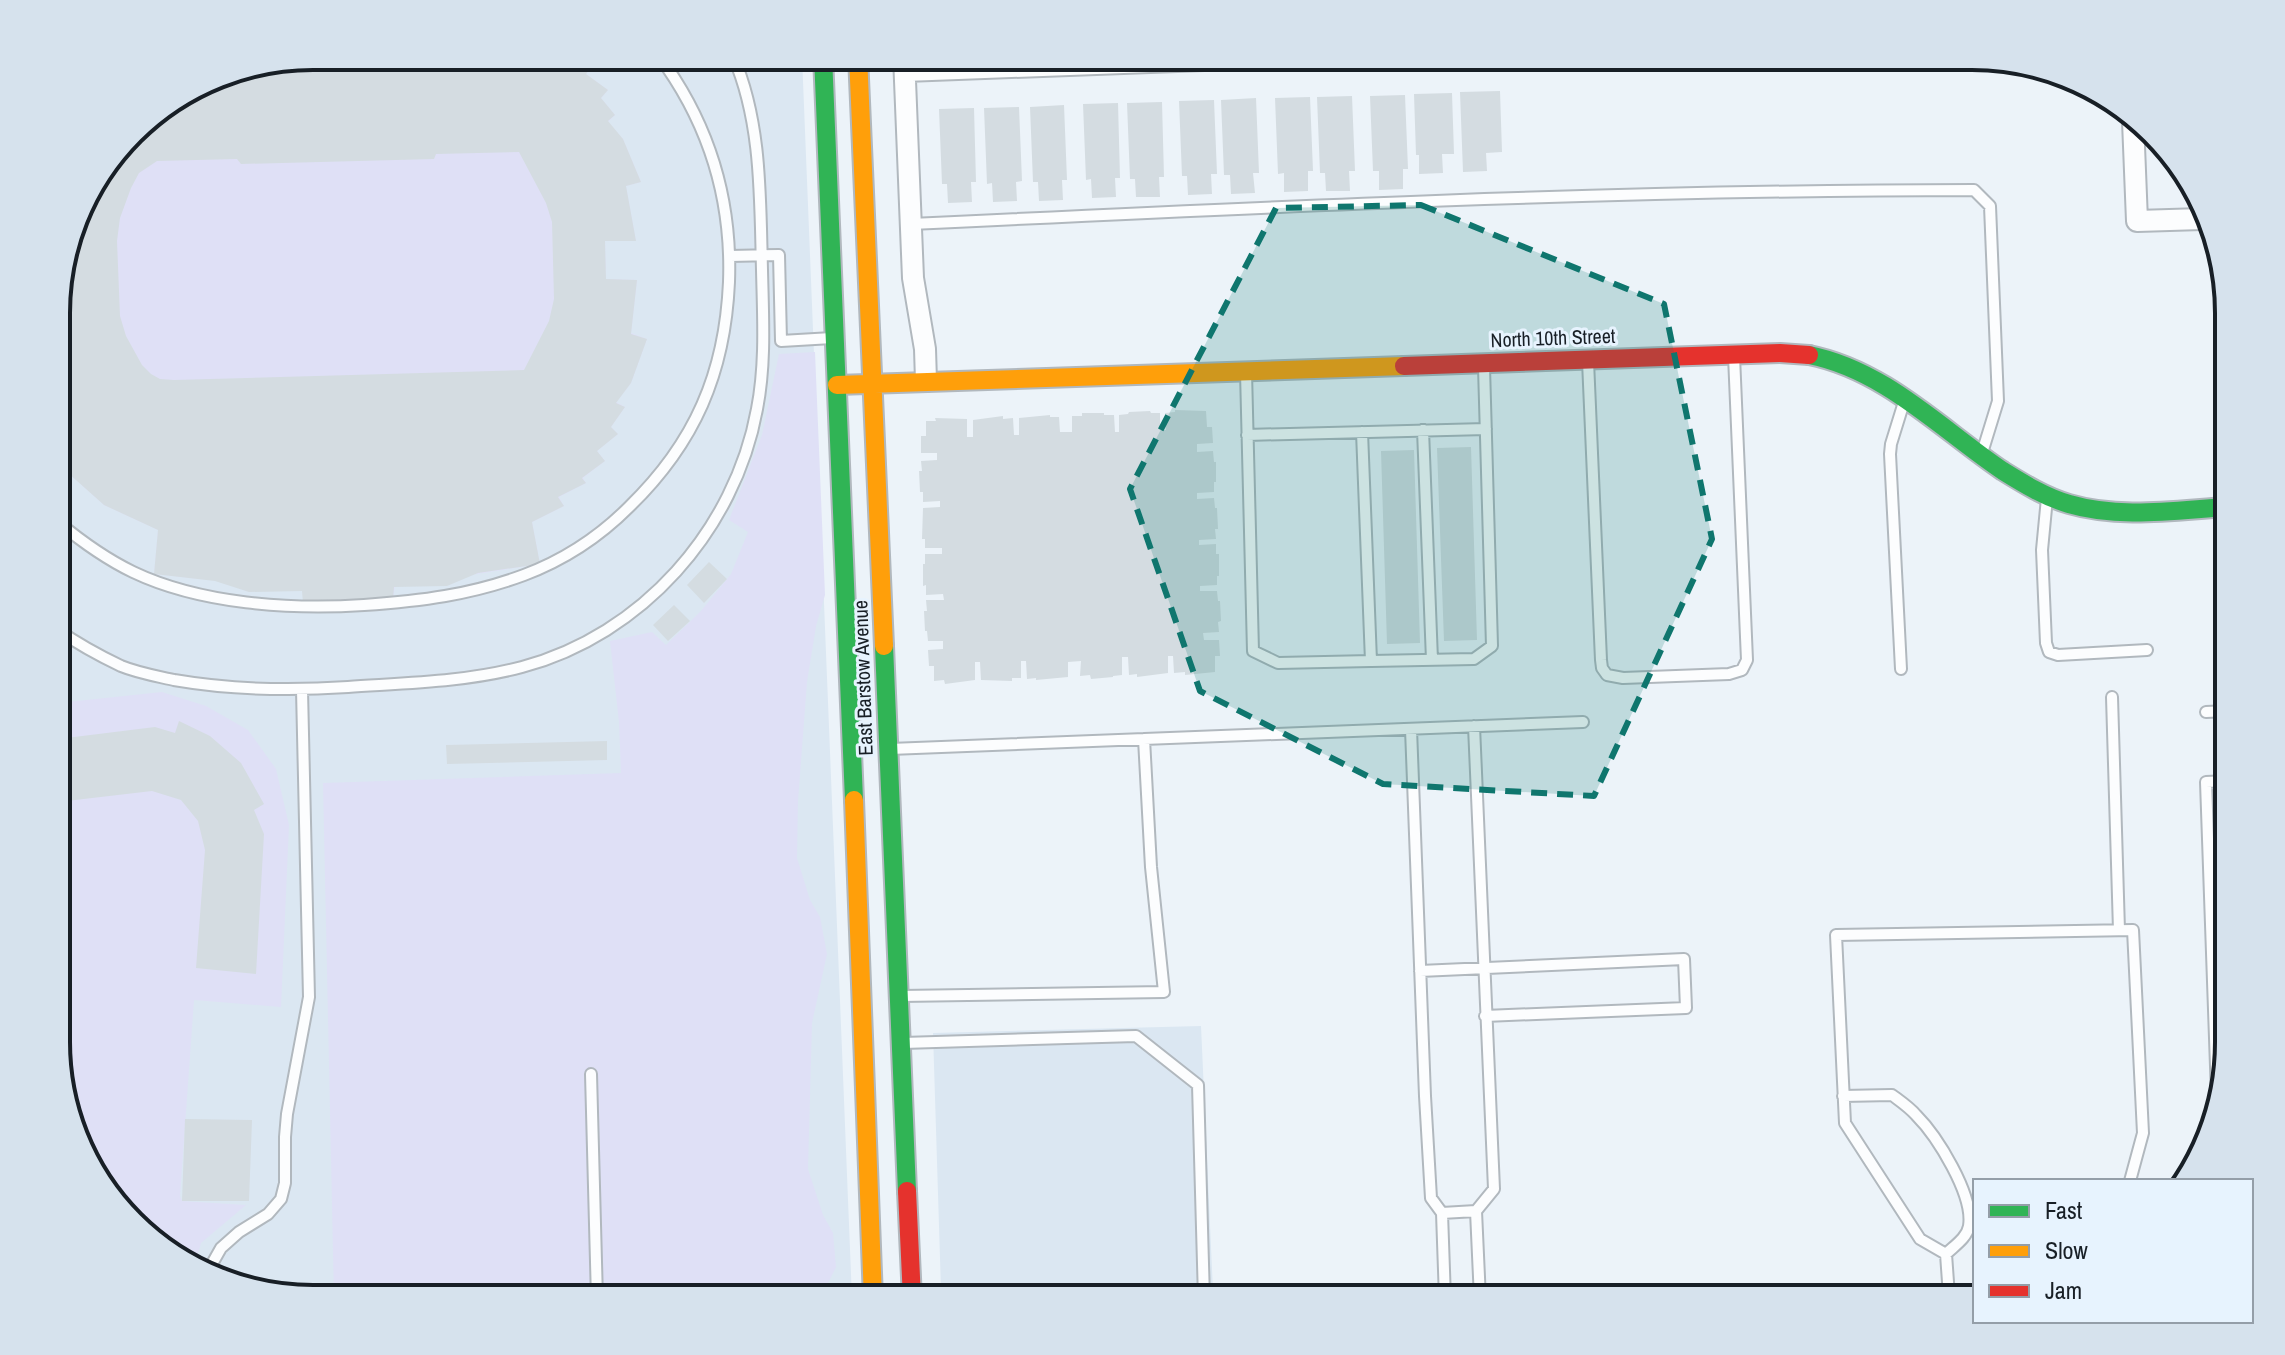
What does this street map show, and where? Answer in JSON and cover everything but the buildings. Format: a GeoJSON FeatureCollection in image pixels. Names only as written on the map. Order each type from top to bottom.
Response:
{"type":"FeatureCollection","features":[{"type":"Feature","properties":{"kind":"main road","name":"East Barstow Avenue"},"geometry":{"type":"LineString","coordinates":[[824,70],[873,1285]]}},
{"type":"Feature","properties":{"kind":"main road","name":"East Barstow Avenue"},"geometry":{"type":"LineString","coordinates":[[859,70],[911,1285]]}},
{"type":"Feature","properties":{"kind":"main road","name":"North 10th Street"},"geometry":{"type":"LineString","coordinates":[[837,385],[1734,354],[1816,356],[1877,381],[1981,455],[2048,496],[2083,507],[2120,510],[2214,507]]}},
{"type":"Feature","properties":{"kind":"street"},"geometry":{"type":"LineString","coordinates":[[904,70],[913,278],[925,349],[926,381]]}},
{"type":"Feature","properties":{"kind":"street"},"geometry":{"type":"LineString","coordinates":[[2133,131],[2137,221],[2195,219]]}},
{"type":"Feature","properties":{"kind":"lane"},"geometry":{"type":"LineString","coordinates":[[70,530],[109,558],[146,577],[220,598],[318,606],[429,600],[461,594],[525,575],[558,560],[601,533],[670,464],[688,436],[716,369],[724,336],[730,256],[726,212],[712,155],[697,117],[669,70]]}},
{"type":"Feature","properties":{"kind":"lane"},"geometry":{"type":"LineString","coordinates":[[70,637],[121,666],[140,672],[206,685],[302,690],[452,680],[525,667],[587,642],[635,610],[672,577],[700,544],[727,499],[746,455],[758,407],[763,363],[757,154],[745,86],[739,70]]}},
{"type":"Feature","properties":{"kind":"lane"},"geometry":{"type":"LineString","coordinates":[[911,224],[1486,198],[1804,190],[1974,190],[1990,206],[1998,401],[1981,455]]}},
{"type":"Feature","properties":{"kind":"lane"},"geometry":{"type":"LineString","coordinates":[[730,256],[779,255],[781,341],[835,338]]}},
{"type":"Feature","properties":{"kind":"lane"},"geometry":{"type":"LineString","coordinates":[[1588,359],[1602,668],[1613,678],[1638,678],[1736,673],[1742,670],[1747,660],[1734,354]]}},
{"type":"Feature","properties":{"kind":"lane"},"geometry":{"type":"LineString","coordinates":[[1246,370],[1253,651],[1278,663],[1474,659],[1492,646],[1484,363]]}},
{"type":"Feature","properties":{"kind":"lane"},"geometry":{"type":"LineString","coordinates":[[1901,669],[1890,454],[1905,400]]}},
{"type":"Feature","properties":{"kind":"lane"},"geometry":{"type":"LineString","coordinates":[[1247,435],[1486,429]]}},
{"type":"Feature","properties":{"kind":"lane"},"geometry":{"type":"LineString","coordinates":[[1423,430],[1432,660]]}},
{"type":"Feature","properties":{"kind":"lane"},"geometry":{"type":"LineString","coordinates":[[1362,432],[1371,661]]}},
{"type":"Feature","properties":{"kind":"lane"},"geometry":{"type":"LineString","coordinates":[[2048,496],[2042,550],[2049,652],[2058,655],[2147,650]]}},
{"type":"Feature","properties":{"kind":"lane"},"geometry":{"type":"LineString","coordinates":[[212,1263],[221,1248],[239,1232],[268,1214],[281,1199],[285,1183],[287,1114],[309,997],[302,690]]}},
{"type":"Feature","properties":{"kind":"lane"},"geometry":{"type":"LineString","coordinates":[[2112,697],[2119,930]]}},
{"type":"Feature","properties":{"kind":"lane"},"geometry":{"type":"LineString","coordinates":[[2206,712],[2214,712]]}},
{"type":"Feature","properties":{"kind":"lane"},"geometry":{"type":"LineString","coordinates":[[888,749],[1583,722]]}},
{"type":"Feature","properties":{"kind":"lane"},"geometry":{"type":"LineString","coordinates":[[1474,726],[1494,1189],[1476,1211],[1479,1284]]}},
{"type":"Feature","properties":{"kind":"lane"},"geometry":{"type":"LineString","coordinates":[[1411,729],[1431,1198],[1442,1213],[1444,1284]]}},
{"type":"Feature","properties":{"kind":"lane"},"geometry":{"type":"LineString","coordinates":[[899,996],[1164,992],[1151,867],[1144,739]]}},
{"type":"Feature","properties":{"kind":"lane"},"geometry":{"type":"LineString","coordinates":[[2214,782],[2206,782],[2214,1010]]}},
{"type":"Feature","properties":{"kind":"lane"},"geometry":{"type":"LineString","coordinates":[[1946,1254],[1920,1239],[1845,1123],[1836,935],[2133,930],[2143,1133],[2131,1179]]}},
{"type":"Feature","properties":{"kind":"lane"},"geometry":{"type":"LineString","coordinates":[[1420,971],[1684,959],[1686,1008],[1485,1016]]}},
{"type":"Feature","properties":{"kind":"lane"},"geometry":{"type":"LineString","coordinates":[[901,1043],[1136,1036],[1198,1085],[1204,1284]]}},
{"type":"Feature","properties":{"kind":"lane"},"geometry":{"type":"LineString","coordinates":[[591,1074],[597,1285]]}},
{"type":"Feature","properties":{"kind":"lane"},"geometry":{"type":"LineString","coordinates":[[1843,1096],[1892,1095],[1916,1114],[1934,1137],[1954,1172],[1969,1212],[1969,1227],[1965,1236],[1946,1254],[1946,1284]]}},
{"type":"Feature","properties":{"kind":"lane"},"geometry":{"type":"LineString","coordinates":[[1442,1213],[1476,1211]]}},
{"type":"Feature","properties":{"kind":"highlighted area"},"geometry":{"type":"Polygon","coordinates":[[[1421,205],[1664,304],[1712,539],[1594,796],[1383,784],[1200,691],[1130,489],[1276,208],[1421,205]]]}},
{"type":"Feature","properties":{"kind":"shaded area"},"geometry":{"type":"Polygon","coordinates":[[[552,70],[589,70],[586,74],[608,90],[601,98],[615,115],[608,122],[623,139],[641,182],[626,186],[636,241],[605,241],[606,279],[637,280],[631,333],[647,339],[631,383],[616,402],[625,407],[611,427],[618,434],[597,451],[605,461],[583,478],[586,483],[559,497],[564,506],[532,522],[540,564],[395,587],[393,600],[154,574],[158,530],[104,505],[70,475],[70,313],[78,250],[88,220],[111,178],[130,153],[171,117],[552,70]]]}},
{"type":"Feature","properties":{"kind":"shaded area"},"geometry":{"type":"Polygon","coordinates":[[[803,70],[851,1285],[281,1283],[220,1267],[178,1244],[130,1202],[111,1177],[88,1135],[78,1105],[70,1042],[70,313],[78,250],[88,220],[107,184],[288,72],[803,70]]]}},
{"type":"Feature","properties":{"kind":"shaded area"},"geometry":{"type":"Polygon","coordinates":[[[815,352],[825,595],[816,626],[807,682],[797,858],[810,900],[820,917],[827,954],[812,1023],[808,1169],[823,1215],[833,1233],[836,1267],[827,1285],[334,1285],[323,783],[621,773],[610,641],[652,632],[666,645],[701,611],[731,574],[748,532],[729,520],[762,435],[779,354],[815,352]]]}},
{"type":"Feature","properties":{"kind":"shaded area"},"geometry":{"type":"Polygon","coordinates":[[[162,692],[206,706],[248,730],[276,769],[289,825],[281,1007],[194,1000],[180,1196],[182,1201],[246,1205],[201,1243],[197,1255],[153,1225],[130,1202],[103,1164],[88,1135],[78,1105],[70,1042],[70,702],[162,692]]]}},
{"type":"Feature","properties":{"kind":"shaded area"},"geometry":{"type":"Polygon","coordinates":[[[1201,1026],[1213,1284],[941,1285],[933,1033],[1201,1026]]]}},
{"type":"Feature","properties":{"kind":"traffic: fast"},"geometry":{"type":"LineString","coordinates":[[824,70],[854,800]]}},
{"type":"Feature","properties":{"kind":"traffic: fast"},"geometry":{"type":"LineString","coordinates":[[1809,355],[1837,363],[1888,387],[2003,471],[2060,501],[2088,509],[2128,512],[2214,508]]}},
{"type":"Feature","properties":{"kind":"traffic: fast"},"geometry":{"type":"LineString","coordinates":[[884,646],[907,1191]]}},
{"type":"Feature","properties":{"kind":"traffic: slow"},"geometry":{"type":"LineString","coordinates":[[859,70],[884,646]]}},
{"type":"Feature","properties":{"kind":"traffic: slow"},"geometry":{"type":"LineString","coordinates":[[837,385],[1404,366]]}},
{"type":"Feature","properties":{"kind":"traffic: slow"},"geometry":{"type":"LineString","coordinates":[[854,800],[872,1285]]}},
{"type":"Feature","properties":{"kind":"traffic: jam"},"geometry":{"type":"LineString","coordinates":[[1404,366],[1780,353],[1809,355]]}},
{"type":"Feature","properties":{"kind":"traffic: jam"},"geometry":{"type":"LineString","coordinates":[[907,1191],[911,1285]]}}]}
